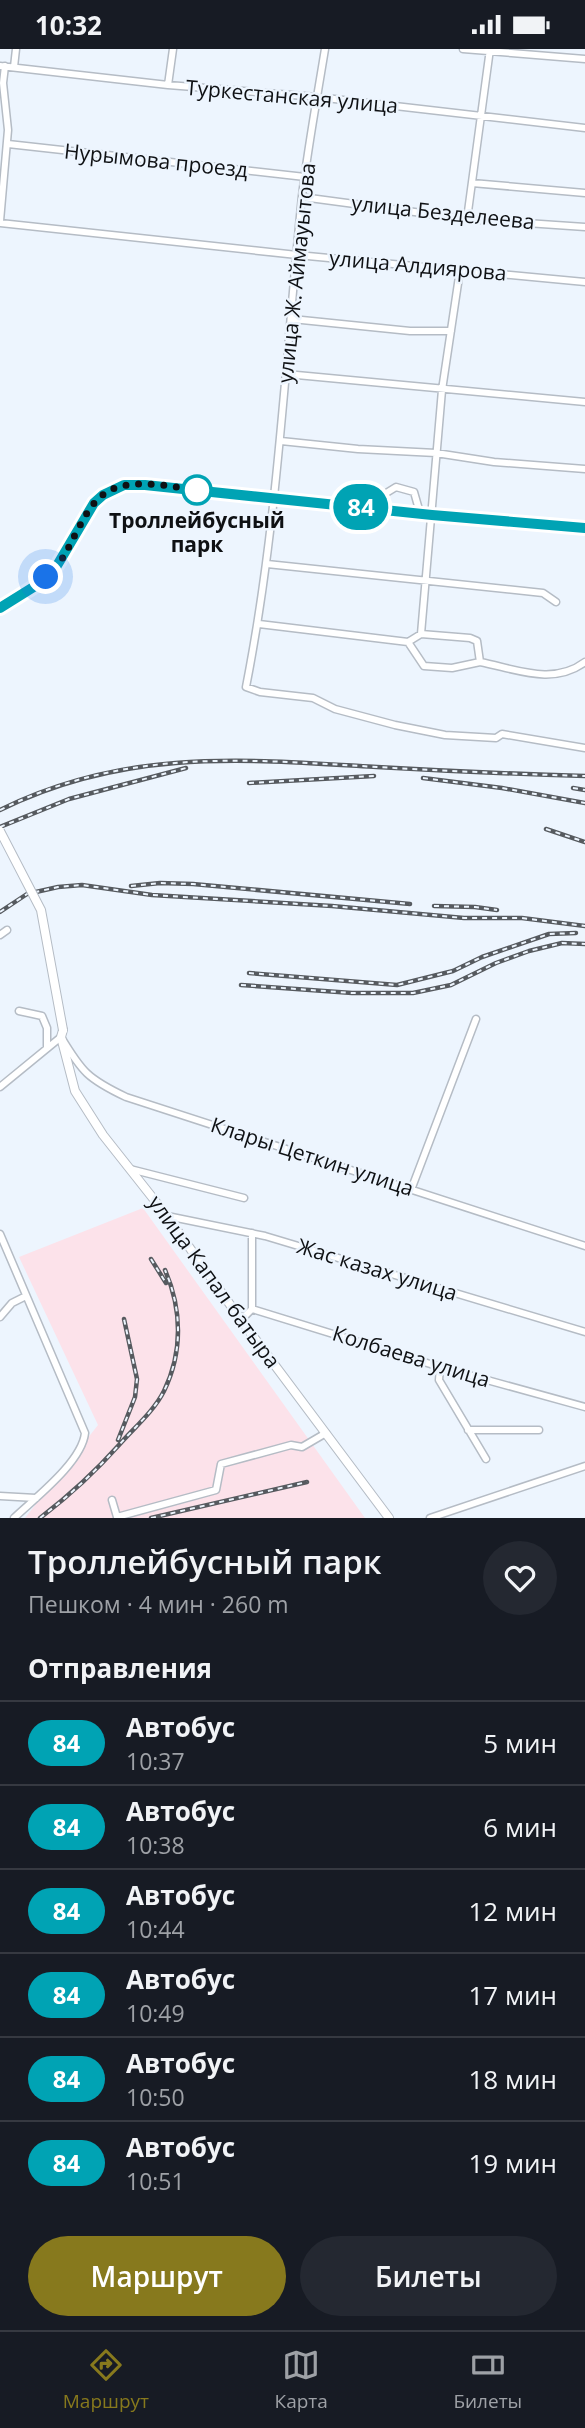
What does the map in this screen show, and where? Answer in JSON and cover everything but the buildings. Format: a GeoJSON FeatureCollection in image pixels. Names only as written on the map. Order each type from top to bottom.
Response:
{"type":"FeatureCollection","features":[{"type":"Feature","properties":{"kind":"main road"},"geometry":{"type":"LineString","coordinates":[[0,608],[40,583],[55,569],[94,503],[113,488],[124,485],[585,528]]}},
{"type":"Feature","properties":{"kind":"main road","name":"улица Капал батыра"},"geometry":{"type":"LineString","coordinates":[[0,831],[41,910],[75,1091],[103,1135],[167,1216],[389,1518]]}},
{"type":"Feature","properties":{"kind":"street"},"geometry":{"type":"LineString","coordinates":[[14,67],[16,49]]}},
{"type":"Feature","properties":{"kind":"street"},"geometry":{"type":"LineString","coordinates":[[168,85],[173,49]]}},
{"type":"Feature","properties":{"kind":"street","name":"улица Ж. Аймауытова"},"geometry":{"type":"LineString","coordinates":[[324,49],[304,177],[281,441],[267,564],[259,624],[246,687],[260,692],[313,698],[335,709],[445,735],[496,738],[502,734],[585,748]]}},
{"type":"Feature","properties":{"kind":"street"},"geometry":{"type":"LineString","coordinates":[[463,49],[585,59]]}},
{"type":"Feature","properties":{"kind":"street"},"geometry":{"type":"LineString","coordinates":[[467,219],[490,50]]}},
{"type":"Feature","properties":{"kind":"street"},"geometry":{"type":"LineString","coordinates":[[0,222],[8,118],[3,66]]}},
{"type":"Feature","properties":{"kind":"street","name":"Туркестанская улица"},"geometry":{"type":"LineString","coordinates":[[3,66],[168,85],[317,97],[585,128]]}},
{"type":"Feature","properties":{"kind":"street","name":"Нурымова проезд"},"geometry":{"type":"LineString","coordinates":[[5,148],[304,177]]}},
{"type":"Feature","properties":{"kind":"street"},"geometry":{"type":"LineString","coordinates":[[472,183],[585,194]]}},
{"type":"Feature","properties":{"kind":"street","name":"улица Безделеева"},"geometry":{"type":"LineString","coordinates":[[302,197],[467,219],[585,227]]}},
{"type":"Feature","properties":{"kind":"street","name":"улица Алдиярова"},"geometry":{"type":"LineString","coordinates":[[0,222],[297,255],[585,282]]}},
{"type":"Feature","properties":{"kind":"street"},"geometry":{"type":"LineString","coordinates":[[421,634],[442,390],[460,270]]}},
{"type":"Feature","properties":{"kind":"street"},"geometry":{"type":"LineString","coordinates":[[292,319],[410,331],[451,331]]}},
{"type":"Feature","properties":{"kind":"street"},"geometry":{"type":"LineString","coordinates":[[286,374],[585,403]]}},
{"type":"Feature","properties":{"kind":"street"},"geometry":{"type":"LineString","coordinates":[[281,441],[436,453],[494,462],[585,469]]}},
{"type":"Feature","properties":{"kind":"street"},"geometry":{"type":"LineString","coordinates":[[377,509],[383,495],[396,487],[414,492],[420,513]]}},
{"type":"Feature","properties":{"kind":"street"},"geometry":{"type":"LineString","coordinates":[[267,564],[543,593],[556,602]]}},
{"type":"Feature","properties":{"kind":"street"},"geometry":{"type":"LineString","coordinates":[[259,624],[408,642],[421,634],[471,638],[477,641],[480,662]]}},
{"type":"Feature","properties":{"kind":"street"},"geometry":{"type":"LineString","coordinates":[[408,642],[424,666],[452,668],[480,662],[527,673],[557,675],[570,672],[585,661]]}},
{"type":"Feature","properties":{"kind":"street"},"geometry":{"type":"LineString","coordinates":[[0,935],[7,930]]}},
{"type":"Feature","properties":{"kind":"street"},"geometry":{"type":"LineString","coordinates":[[19,1011],[42,1016],[47,1028],[47,1048]]}},
{"type":"Feature","properties":{"kind":"street"},"geometry":{"type":"LineString","coordinates":[[411,1190],[476,1019]]}},
{"type":"Feature","properties":{"kind":"street"},"geometry":{"type":"LineString","coordinates":[[0,1087],[62,1033]]}},
{"type":"Feature","properties":{"kind":"street","name":"Клары Цеткин улица"},"geometry":{"type":"LineString","coordinates":[[62,1033],[79,1068],[100,1085],[126,1097],[585,1246]]}},
{"type":"Feature","properties":{"kind":"street"},"geometry":{"type":"LineString","coordinates":[[130,1169],[244,1198]]}},
{"type":"Feature","properties":{"kind":"street","name":"Жас казах улица"},"geometry":{"type":"LineString","coordinates":[[167,1216],[252,1233],[585,1332]]}},
{"type":"Feature","properties":{"kind":"street"},"geometry":{"type":"LineString","coordinates":[[241,1320],[252,1309],[252,1233]]}},
{"type":"Feature","properties":{"kind":"street"},"geometry":{"type":"LineString","coordinates":[[0,1234],[85,1433],[84,1443],[78,1452],[14,1518]]}},
{"type":"Feature","properties":{"kind":"street"},"geometry":{"type":"LineString","coordinates":[[0,1318],[12,1303],[26,1296]]}},
{"type":"Feature","properties":{"kind":"street","name":"Колбаева улица"},"geometry":{"type":"LineString","coordinates":[[252,1309],[440,1367],[585,1407]]}},
{"type":"Feature","properties":{"kind":"street"},"geometry":{"type":"LineString","coordinates":[[440,1367],[439,1380],[486,1459]]}},
{"type":"Feature","properties":{"kind":"street"},"geometry":{"type":"LineString","coordinates":[[468,1430],[539,1430]]}},
{"type":"Feature","properties":{"kind":"street"},"geometry":{"type":"LineString","coordinates":[[112,1500],[117,1517],[216,1490],[221,1464],[291,1445],[302,1447],[326,1433]]}},
{"type":"Feature","properties":{"kind":"street"},"geometry":{"type":"LineString","coordinates":[[430,1518],[585,1466]]}},
{"type":"Feature","properties":{"kind":"street"},"geometry":{"type":"LineString","coordinates":[[0,1496],[36,1498]]}},
{"type":"Feature","properties":{"kind":"shaded area"},"geometry":{"type":"Polygon","coordinates":[[[143,1208],[365,1518],[25,1518],[98,1425],[19,1257],[143,1208]]]}},
{"type":"Feature","properties":{"kind":"railway"},"geometry":{"type":"LineString","coordinates":[[0,810],[47,790],[93,776],[185,762],[279,762],[585,776]]}},
{"type":"Feature","properties":{"kind":"railway"},"geometry":{"type":"LineString","coordinates":[[0,827],[69,799],[186,768]]}},
{"type":"Feature","properties":{"kind":"railway"},"geometry":{"type":"LineString","coordinates":[[249,783],[374,776]]}},
{"type":"Feature","properties":{"kind":"railway"},"geometry":{"type":"LineString","coordinates":[[423,778],[502,788],[585,803]]}},
{"type":"Feature","properties":{"kind":"railway"},"geometry":{"type":"LineString","coordinates":[[573,788],[585,790]]}},
{"type":"Feature","properties":{"kind":"railway"},"geometry":{"type":"LineString","coordinates":[[546,829],[585,842]]}},
{"type":"Feature","properties":{"kind":"railway"},"geometry":{"type":"LineString","coordinates":[[131,886],[193,884],[410,904]]}},
{"type":"Feature","properties":{"kind":"railway"},"geometry":{"type":"LineString","coordinates":[[0,912],[27,894],[82,885],[152,895],[332,906],[464,918],[522,918],[585,926]]}},
{"type":"Feature","properties":{"kind":"railway"},"geometry":{"type":"LineString","coordinates":[[434,906],[497,910]]}},
{"type":"Feature","properties":{"kind":"railway"},"geometry":{"type":"LineString","coordinates":[[249,973],[397,985],[453,971],[482,957],[549,934],[576,933]]}},
{"type":"Feature","properties":{"kind":"railway"},"geometry":{"type":"LineString","coordinates":[[241,985],[352,993],[413,993],[451,985],[496,963],[529,951],[562,943],[585,944]]}},
{"type":"Feature","properties":{"kind":"railway"},"geometry":{"type":"LineString","coordinates":[[151,1259],[166,1283]]}},
{"type":"Feature","properties":{"kind":"railway"},"geometry":{"type":"LineString","coordinates":[[40,1518],[100,1465],[149,1412],[164,1391],[175,1361],[178,1331],[175,1300],[165,1270]]}},
{"type":"Feature","properties":{"kind":"railway"},"geometry":{"type":"LineString","coordinates":[[118,1440],[135,1397],[137,1379],[124,1319]]}},
{"type":"Feature","properties":{"kind":"railway"},"geometry":{"type":"LineString","coordinates":[[151,1518],[307,1482]]}},
{"type":"Feature","properties":{"kind":"bus line","name":"84"},"geometry":{"type":"LineString","coordinates":[[0,608],[54,571],[94,503],[113,488],[124,485],[585,528]]}},
{"type":"Feature","properties":{"kind":"place","name":"Троллейбусный парк"},"geometry":{"type":"Point","coordinates":[197,490]}},
{"type":"Feature","properties":{"kind":"route"},"geometry":{"type":"LineString","coordinates":[[46,577],[62,560],[94,503],[113,488],[145,485],[204,491],[197,490]]}}]}
